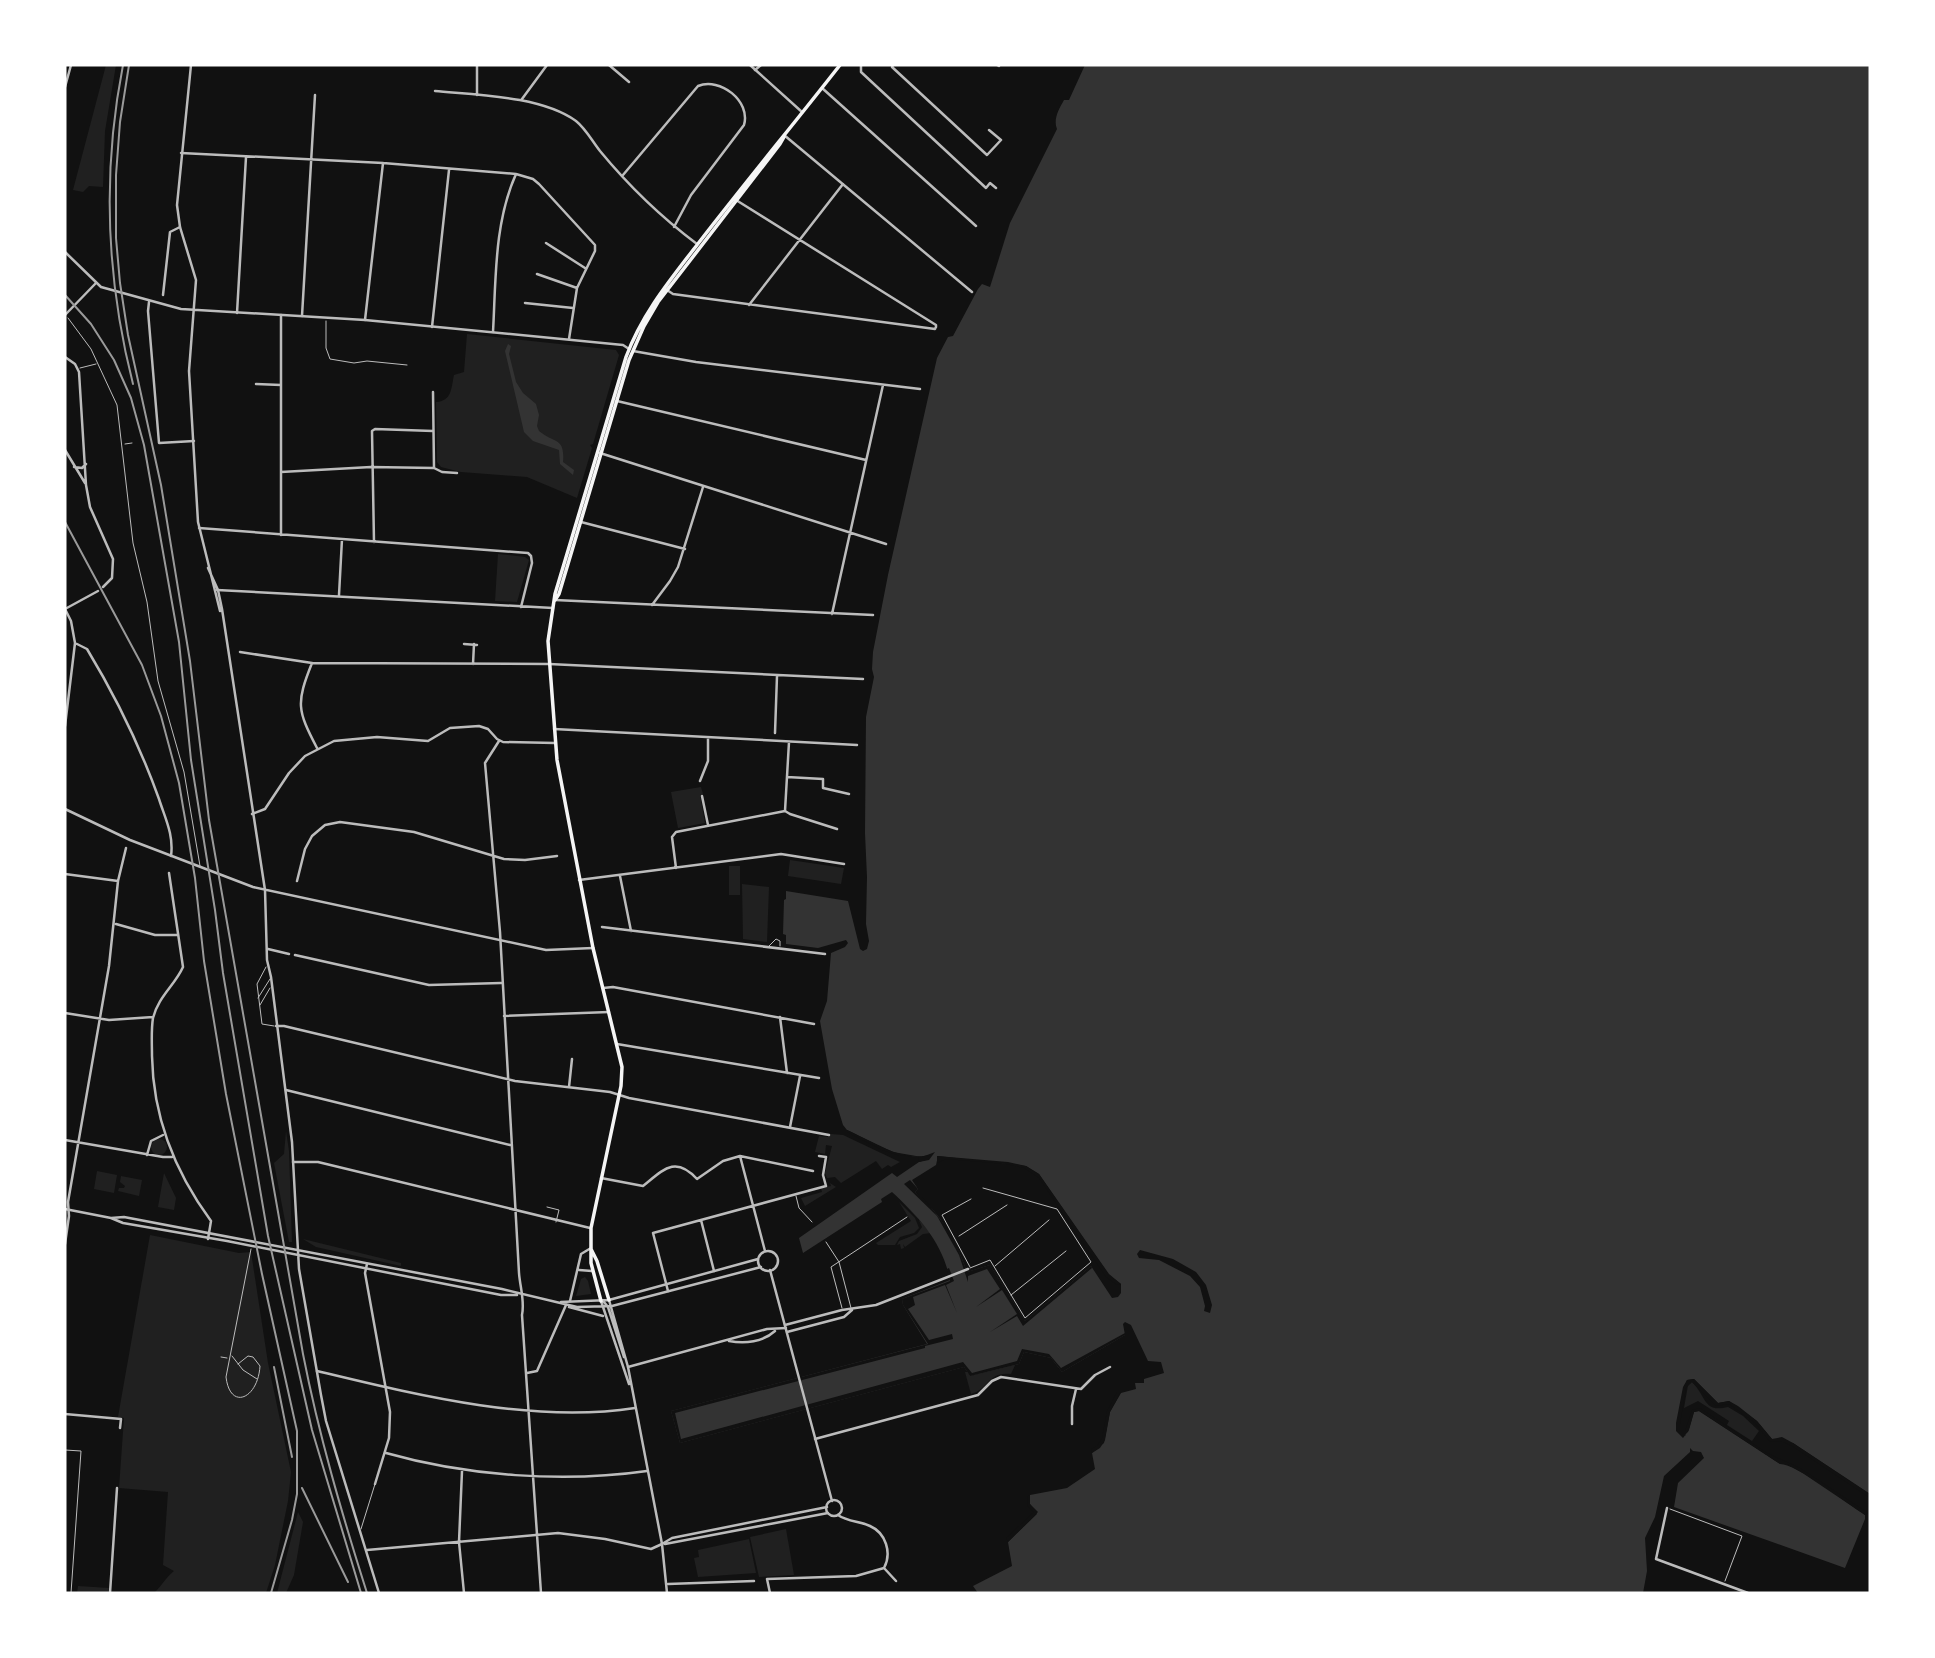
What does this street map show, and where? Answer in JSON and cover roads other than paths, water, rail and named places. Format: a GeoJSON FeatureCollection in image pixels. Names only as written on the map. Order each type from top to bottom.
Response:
{"type":"FeatureCollection","features":[{"type":"Feature","properties":{"kind":"main road"},"geometry":{"type":"LineString","coordinates":[[601,1301],[593,1270],[591,1228],[622,1071],[579,880],[555,743],[549,630],[555,594],[631,350],[647,312],[840,65]]}},
{"type":"Feature","properties":{"kind":"main road"},"geometry":{"type":"LineString","coordinates":[[555,600],[631,350],[667,290],[734,199]]}},
{"type":"Feature","properties":{"kind":"main road"},"geometry":{"type":"LineString","coordinates":[[591,1248],[609,1300]]}},
{"type":"Feature","properties":{"kind":"street"},"geometry":{"type":"LineString","coordinates":[[65,87],[71,65]]}},
{"type":"Feature","properties":{"kind":"street"},"geometry":{"type":"LineString","coordinates":[[191,65],[177,203],[180,227],[195,274],[189,370],[199,528],[221,614],[265,890],[267,964],[271,976],[286,1090],[298,1261],[326,1420],[379,1593]]}},
{"type":"Feature","properties":{"kind":"street"},"geometry":{"type":"LineString","coordinates":[[477,65],[477,95]]}},
{"type":"Feature","properties":{"kind":"street"},"geometry":{"type":"LineString","coordinates":[[522,99],[547,65]]}},
{"type":"Feature","properties":{"kind":"street"},"geometry":{"type":"LineString","coordinates":[[609,65],[629,82]]}},
{"type":"Feature","properties":{"kind":"street"},"geometry":{"type":"LineString","coordinates":[[750,65],[802,112]]}},
{"type":"Feature","properties":{"kind":"street"},"geometry":{"type":"LineString","coordinates":[[755,70],[761,65]]}},
{"type":"Feature","properties":{"kind":"street"},"geometry":{"type":"LineString","coordinates":[[861,65],[861,72],[869,80],[986,188],[990,183],[996,188]]}},
{"type":"Feature","properties":{"kind":"street"},"geometry":{"type":"LineString","coordinates":[[893,65],[892,67],[987,155],[1001,140],[989,130]]}},
{"type":"Feature","properties":{"kind":"street"},"geometry":{"type":"LineString","coordinates":[[623,175],[698,86],[712,83],[732,93],[745,112],[744,125],[691,195],[674,227]]}},
{"type":"Feature","properties":{"kind":"street"},"geometry":{"type":"LineString","coordinates":[[822,88],[976,226]]}},
{"type":"Feature","properties":{"kind":"street"},"geometry":{"type":"LineString","coordinates":[[435,91],[522,99],[578,123],[659,215],[698,244]]}},
{"type":"Feature","properties":{"kind":"street"},"geometry":{"type":"LineString","coordinates":[[302,316],[315,95]]}},
{"type":"Feature","properties":{"kind":"street"},"geometry":{"type":"LineString","coordinates":[[785,135],[972,292]]}},
{"type":"Feature","properties":{"kind":"street"},"geometry":{"type":"LineString","coordinates":[[181,153],[383,163],[525,176],[539,184],[595,245],[595,251],[576,288],[569,339]]}},
{"type":"Feature","properties":{"kind":"street"},"geometry":{"type":"LineString","coordinates":[[237,313],[246,157]]}},
{"type":"Feature","properties":{"kind":"street"},"geometry":{"type":"LineString","coordinates":[[365,320],[383,163]]}},
{"type":"Feature","properties":{"kind":"street"},"geometry":{"type":"LineString","coordinates":[[432,327],[449,169]]}},
{"type":"Feature","properties":{"kind":"street"},"geometry":{"type":"LineString","coordinates":[[493,332],[500,223],[505,200],[516,174]]}},
{"type":"Feature","properties":{"kind":"street"},"geometry":{"type":"LineString","coordinates":[[748,305],[843,184]]}},
{"type":"Feature","properties":{"kind":"street"},"geometry":{"type":"LineString","coordinates":[[667,290],[673,294],[935,330],[936,325],[734,199]]}},
{"type":"Feature","properties":{"kind":"street"},"geometry":{"type":"LineString","coordinates":[[163,295],[170,232],[180,227]]}},
{"type":"Feature","properties":{"kind":"street"},"geometry":{"type":"LineString","coordinates":[[546,243],[585,268]]}},
{"type":"Feature","properties":{"kind":"street"},"geometry":{"type":"LineString","coordinates":[[65,252],[96,283],[107,289],[149,302],[194,311],[326,317],[569,339],[623,345],[631,350],[696,362],[920,389]]}},
{"type":"Feature","properties":{"kind":"street"},"geometry":{"type":"LineString","coordinates":[[537,274],[576,288]]}},
{"type":"Feature","properties":{"kind":"street"},"geometry":{"type":"LineString","coordinates":[[66,317],[96,283]]}},
{"type":"Feature","properties":{"kind":"street"},"geometry":{"type":"LineString","coordinates":[[149,302],[159,443],[194,441]]}},
{"type":"Feature","properties":{"kind":"street"},"geometry":{"type":"LineString","coordinates":[[525,303],[573,308]]}},
{"type":"Feature","properties":{"kind":"street"},"geometry":{"type":"LineString","coordinates":[[281,315],[281,535]]}},
{"type":"Feature","properties":{"kind":"street"},"geometry":{"type":"LineString","coordinates":[[65,357],[78,369],[86,485],[93,515],[113,559],[112,578],[103,587]]}},
{"type":"Feature","properties":{"kind":"street"},"geometry":{"type":"LineString","coordinates":[[256,384],[281,385]]}},
{"type":"Feature","properties":{"kind":"street"},"geometry":{"type":"LineString","coordinates":[[832,614],[883,384]]}},
{"type":"Feature","properties":{"kind":"street"},"geometry":{"type":"LineString","coordinates":[[433,392],[434,468]]}},
{"type":"Feature","properties":{"kind":"street"},"geometry":{"type":"LineString","coordinates":[[617,401],[866,460]]}},
{"type":"Feature","properties":{"kind":"street"},"geometry":{"type":"LineString","coordinates":[[374,542],[370,434],[375,429],[433,431]]}},
{"type":"Feature","properties":{"kind":"street"},"geometry":{"type":"LineString","coordinates":[[65,450],[86,485]]}},
{"type":"Feature","properties":{"kind":"street"},"geometry":{"type":"LineString","coordinates":[[599,453],[886,544]]}},
{"type":"Feature","properties":{"kind":"street"},"geometry":{"type":"LineString","coordinates":[[74,467],[82,468],[86,464]]}},
{"type":"Feature","properties":{"kind":"street"},"geometry":{"type":"LineString","coordinates":[[281,471],[371,467],[434,468],[442,472],[457,473]]}},
{"type":"Feature","properties":{"kind":"street"},"geometry":{"type":"LineString","coordinates":[[652,605],[670,581],[685,549],[703,487]]}},
{"type":"Feature","properties":{"kind":"street"},"geometry":{"type":"LineString","coordinates":[[580,522],[685,549]]}},
{"type":"Feature","properties":{"kind":"street"},"geometry":{"type":"LineString","coordinates":[[199,528],[527,553],[531,556],[532,563],[521,607]]}},
{"type":"Feature","properties":{"kind":"street"},"geometry":{"type":"LineString","coordinates":[[339,596],[342,539]]}},
{"type":"Feature","properties":{"kind":"street"},"geometry":{"type":"LineString","coordinates":[[216,590],[553,608]]}},
{"type":"Feature","properties":{"kind":"street"},"geometry":{"type":"LineString","coordinates":[[65,726],[75,643],[65,609],[98,591]]}},
{"type":"Feature","properties":{"kind":"street"},"geometry":{"type":"LineString","coordinates":[[555,600],[873,615]]}},
{"type":"Feature","properties":{"kind":"street"},"geometry":{"type":"LineString","coordinates":[[65,630],[73,629]]}},
{"type":"Feature","properties":{"kind":"street"},"geometry":{"type":"LineString","coordinates":[[75,643],[87,649],[141,751],[172,837],[171,856]]}},
{"type":"Feature","properties":{"kind":"street"},"geometry":{"type":"LineString","coordinates":[[464,644],[475,645],[473,664]]}},
{"type":"Feature","properties":{"kind":"street"},"geometry":{"type":"LineString","coordinates":[[240,652],[312,663],[549,664],[863,679]]}},
{"type":"Feature","properties":{"kind":"street"},"geometry":{"type":"LineString","coordinates":[[312,663],[303,682],[300,703],[303,719],[317,748]]}},
{"type":"Feature","properties":{"kind":"street"},"geometry":{"type":"LineString","coordinates":[[775,733],[777,676]]}},
{"type":"Feature","properties":{"kind":"street"},"geometry":{"type":"LineString","coordinates":[[252,814],[265,809],[289,773],[305,756],[334,741],[355,737],[428,741],[450,728],[462,726],[484,727],[499,741],[555,743]]}},
{"type":"Feature","properties":{"kind":"street"},"geometry":{"type":"LineString","coordinates":[[554,729],[857,744]]}},
{"type":"Feature","properties":{"kind":"street"},"geometry":{"type":"LineString","coordinates":[[700,781],[708,761],[708,738]]}},
{"type":"Feature","properties":{"kind":"street"},"geometry":{"type":"LineString","coordinates":[[499,741],[485,763],[500,940],[520,1295],[524,1304],[522,1315],[535,1535],[541,1593]]}},
{"type":"Feature","properties":{"kind":"street"},"geometry":{"type":"LineString","coordinates":[[785,811],[789,742]]}},
{"type":"Feature","properties":{"kind":"street"},"geometry":{"type":"LineString","coordinates":[[787,777],[822,779],[823,788],[849,794]]}},
{"type":"Feature","properties":{"kind":"street"},"geometry":{"type":"LineString","coordinates":[[702,796],[708,825]]}},
{"type":"Feature","properties":{"kind":"street"},"geometry":{"type":"LineString","coordinates":[[65,809],[200,868],[265,890],[553,951],[593,948]]}},
{"type":"Feature","properties":{"kind":"street"},"geometry":{"type":"LineString","coordinates":[[676,868],[673,834],[708,825],[785,811],[837,829]]}},
{"type":"Feature","properties":{"kind":"street"},"geometry":{"type":"LineString","coordinates":[[297,881],[305,849],[313,835],[325,825],[340,822],[414,832],[493,856],[525,860],[557,856]]}},
{"type":"Feature","properties":{"kind":"street"},"geometry":{"type":"LineString","coordinates":[[65,1244],[67,1209],[100,1020],[118,881],[126,848]]}},
{"type":"Feature","properties":{"kind":"street"},"geometry":{"type":"LineString","coordinates":[[579,880],[781,854],[844,864]]}},
{"type":"Feature","properties":{"kind":"street"},"geometry":{"type":"LineString","coordinates":[[169,873],[183,968],[163,996],[153,1017],[153,1079],[164,1135],[187,1187],[211,1221],[208,1237]]}},
{"type":"Feature","properties":{"kind":"street"},"geometry":{"type":"LineString","coordinates":[[65,874],[118,881]]}},
{"type":"Feature","properties":{"kind":"street"},"geometry":{"type":"LineString","coordinates":[[619,875],[631,931]]}},
{"type":"Feature","properties":{"kind":"street"},"geometry":{"type":"LineString","coordinates":[[114,924],[155,935],[177,935]]}},
{"type":"Feature","properties":{"kind":"street"},"geometry":{"type":"LineString","coordinates":[[602,928],[825,954]]}},
{"type":"Feature","properties":{"kind":"street"},"geometry":{"type":"LineString","coordinates":[[268,949],[289,954]]}},
{"type":"Feature","properties":{"kind":"street"},"geometry":{"type":"LineString","coordinates":[[295,955],[303,959],[429,985],[502,983]]}},
{"type":"Feature","properties":{"kind":"street"},"geometry":{"type":"LineString","coordinates":[[603,988],[612,987],[814,1024]]}},
{"type":"Feature","properties":{"kind":"street"},"geometry":{"type":"LineString","coordinates":[[504,1016],[609,1012]]}},
{"type":"Feature","properties":{"kind":"street"},"geometry":{"type":"LineString","coordinates":[[65,1013],[100,1020],[153,1017]]}},
{"type":"Feature","properties":{"kind":"street"},"geometry":{"type":"LineString","coordinates":[[780,1017],[787,1073]]}},
{"type":"Feature","properties":{"kind":"street"},"geometry":{"type":"LineString","coordinates":[[276,1026],[508,1080],[619,1094],[829,1135]]}},
{"type":"Feature","properties":{"kind":"street"},"geometry":{"type":"LineString","coordinates":[[617,1044],[625,1043],[819,1078]]}},
{"type":"Feature","properties":{"kind":"street"},"geometry":{"type":"LineString","coordinates":[[569,1087],[572,1059]]}},
{"type":"Feature","properties":{"kind":"street"},"geometry":{"type":"LineString","coordinates":[[790,1127],[800,1075]]}},
{"type":"Feature","properties":{"kind":"street"},"geometry":{"type":"LineString","coordinates":[[286,1090],[511,1145]]}},
{"type":"Feature","properties":{"kind":"street"},"geometry":{"type":"LineString","coordinates":[[147,1155],[151,1141],[164,1135]]}},
{"type":"Feature","properties":{"kind":"street"},"geometry":{"type":"LineString","coordinates":[[65,1140],[147,1155],[173,1156]]}},
{"type":"Feature","properties":{"kind":"street"},"geometry":{"type":"LineString","coordinates":[[601,1178],[643,1186],[660,1171],[670,1167],[685,1169],[697,1180],[723,1161],[740,1156],[813,1171]]}},
{"type":"Feature","properties":{"kind":"street"},"geometry":{"type":"LineString","coordinates":[[740,1156],[765,1251]]}},
{"type":"Feature","properties":{"kind":"street"},"geometry":{"type":"LineString","coordinates":[[668,1291],[653,1233],[826,1186],[823,1175],[826,1157],[819,1156]]}},
{"type":"Feature","properties":{"kind":"street"},"geometry":{"type":"LineString","coordinates":[[293,1162],[318,1162],[556,1222],[591,1228]]}},
{"type":"Feature","properties":{"kind":"street"},"geometry":{"type":"LineString","coordinates":[[67,1209],[111,1218],[124,1217],[208,1237],[502,1289],[561,1303],[606,1318]]}},
{"type":"Feature","properties":{"kind":"street"},"geometry":{"type":"LineString","coordinates":[[701,1220],[715,1272]]}},
{"type":"Feature","properties":{"kind":"street"},"geometry":{"type":"LineString","coordinates":[[251,1244],[501,1295],[520,1295]]}},
{"type":"Feature","properties":{"kind":"street"},"geometry":{"type":"LineString","coordinates":[[570,1301],[581,1254],[591,1248]]}},
{"type":"Feature","properties":{"kind":"street"},"geometry":{"type":"LineString","coordinates":[[561,1303],[609,1300],[758,1259],[765,1251],[771,1251],[777,1257],[777,1265],[771,1270]]}},
{"type":"Feature","properties":{"kind":"street"},"geometry":{"type":"LineString","coordinates":[[758,1259],[761,1267]]}},
{"type":"Feature","properties":{"kind":"street"},"geometry":{"type":"LineString","coordinates":[[367,1264],[391,1425],[386,1453],[375,1485]]}},
{"type":"Feature","properties":{"kind":"street"},"geometry":{"type":"LineString","coordinates":[[566,1305],[610,1306],[761,1267],[771,1270]]}},
{"type":"Feature","properties":{"kind":"street"},"geometry":{"type":"LineString","coordinates":[[786,1328],[842,1310],[876,1305],[969,1268]]}},
{"type":"Feature","properties":{"kind":"street"},"geometry":{"type":"LineString","coordinates":[[579,1270],[593,1270]]}},
{"type":"Feature","properties":{"kind":"street"},"geometry":{"type":"LineString","coordinates":[[771,1270],[832,1501]]}},
{"type":"Feature","properties":{"kind":"street"},"geometry":{"type":"LineString","coordinates":[[609,1300],[628,1367],[662,1544],[667,1593]]}},
{"type":"Feature","properties":{"kind":"street"},"geometry":{"type":"LineString","coordinates":[[601,1301],[610,1306]]}},
{"type":"Feature","properties":{"kind":"street"},"geometry":{"type":"LineString","coordinates":[[601,1301],[631,1389]]}},
{"type":"Feature","properties":{"kind":"street"},"geometry":{"type":"LineString","coordinates":[[527,1373],[537,1371],[566,1305]]}},
{"type":"Feature","properties":{"kind":"street"},"geometry":{"type":"LineString","coordinates":[[628,1367],[766,1329],[777,1330],[844,1317],[852,1310]]}},
{"type":"Feature","properties":{"kind":"street"},"geometry":{"type":"LineString","coordinates":[[726,1341],[743,1344],[768,1337],[777,1330]]}},
{"type":"Feature","properties":{"kind":"street"},"geometry":{"type":"LineString","coordinates":[[815,1438],[978,1395],[992,1381],[1001,1377],[1076,1389],[1085,1387],[1096,1375],[1110,1367]]}},
{"type":"Feature","properties":{"kind":"street"},"geometry":{"type":"LineString","coordinates":[[317,1371],[459,1401],[589,1412],[635,1408]]}},
{"type":"Feature","properties":{"kind":"street"},"geometry":{"type":"LineString","coordinates":[[1072,1424],[1076,1389]]}},
{"type":"Feature","properties":{"kind":"street"},"geometry":{"type":"LineString","coordinates":[[65,1414],[121,1419],[120,1428]]}},
{"type":"Feature","properties":{"kind":"street"},"geometry":{"type":"LineString","coordinates":[[386,1453],[421,1463],[463,1470],[577,1475],[647,1471]]}},
{"type":"Feature","properties":{"kind":"street"},"geometry":{"type":"LineString","coordinates":[[463,1470],[459,1542],[464,1593]]}},
{"type":"Feature","properties":{"kind":"street"},"geometry":{"type":"LineString","coordinates":[[110,1593],[117,1488]]}},
{"type":"Feature","properties":{"kind":"street"},"geometry":{"type":"LineString","coordinates":[[368,1550],[572,1534],[650,1549],[672,1538],[827,1507],[832,1501]]}},
{"type":"Feature","properties":{"kind":"street"},"geometry":{"type":"LineString","coordinates":[[832,1501],[841,1505],[842,1509],[838,1515]]}},
{"type":"Feature","properties":{"kind":"street"},"geometry":{"type":"LineString","coordinates":[[827,1507],[828,1513]]}},
{"type":"Feature","properties":{"kind":"street"},"geometry":{"type":"LineString","coordinates":[[1667,1508],[1656,1559],[1748,1593]]}},
{"type":"Feature","properties":{"kind":"street"},"geometry":{"type":"LineString","coordinates":[[662,1544],[828,1513],[871,1526],[878,1532],[887,1546],[888,1558],[884,1569]]}},
{"type":"Feature","properties":{"kind":"street"},"geometry":{"type":"LineString","coordinates":[[884,1569],[896,1581]]}},
{"type":"Feature","properties":{"kind":"street"},"geometry":{"type":"LineString","coordinates":[[770,1593],[767,1579],[856,1576],[884,1569]]}},
{"type":"Feature","properties":{"kind":"street"},"geometry":{"type":"LineString","coordinates":[[667,1584],[754,1581]]}},
{"type":"Feature","properties":{"kind":"lane"},"geometry":{"type":"LineString","coordinates":[[66,317],[91,349],[117,405],[133,543],[147,602],[158,681],[184,772],[200,868]]}},
{"type":"Feature","properties":{"kind":"lane"},"geometry":{"type":"LineString","coordinates":[[326,317],[326,348],[330,359],[354,363],[367,361],[407,365]]}},
{"type":"Feature","properties":{"kind":"lane"},"geometry":{"type":"LineString","coordinates":[[78,369],[98,363]]}},
{"type":"Feature","properties":{"kind":"lane"},"geometry":{"type":"LineString","coordinates":[[123,444],[132,443]]}},
{"type":"Feature","properties":{"kind":"lane"},"geometry":{"type":"LineString","coordinates":[[768,947],[776,939],[780,943],[779,948]]}},
{"type":"Feature","properties":{"kind":"lane"},"geometry":{"type":"LineString","coordinates":[[267,964],[257,984],[259,1007],[262,1024],[276,1026]]}},
{"type":"Feature","properties":{"kind":"lane"},"geometry":{"type":"LineString","coordinates":[[258,998],[271,976]]}},
{"type":"Feature","properties":{"kind":"lane"},"geometry":{"type":"LineString","coordinates":[[259,1007],[272,984]]}},
{"type":"Feature","properties":{"kind":"lane"},"geometry":{"type":"LineString","coordinates":[[971,1199],[942,1215],[969,1268],[990,1261],[1025,1318],[1091,1262],[1057,1209],[982,1188]]}},
{"type":"Feature","properties":{"kind":"lane"},"geometry":{"type":"LineString","coordinates":[[795,1194],[799,1208],[812,1222]]}},
{"type":"Feature","properties":{"kind":"lane"},"geometry":{"type":"LineString","coordinates":[[956,1238],[1007,1205]]}},
{"type":"Feature","properties":{"kind":"lane"},"geometry":{"type":"LineString","coordinates":[[547,1207],[559,1210],[556,1222]]}},
{"type":"Feature","properties":{"kind":"lane"},"geometry":{"type":"LineString","coordinates":[[844,1317],[831,1267],[907,1217]]}},
{"type":"Feature","properties":{"kind":"lane"},"geometry":{"type":"LineString","coordinates":[[994,1267],[1049,1220]]}},
{"type":"Feature","properties":{"kind":"lane"},"geometry":{"type":"LineString","coordinates":[[826,1242],[839,1262],[852,1310]]}},
{"type":"Feature","properties":{"kind":"lane"},"geometry":{"type":"LineString","coordinates":[[238,1364],[243,1358],[253,1357],[260,1366],[259,1380],[248,1396],[238,1397],[233,1393],[227,1385],[226,1377],[251,1244]]}},
{"type":"Feature","properties":{"kind":"lane"},"geometry":{"type":"LineString","coordinates":[[1011,1295],[1066,1251]]}},
{"type":"Feature","properties":{"kind":"lane"},"geometry":{"type":"LineString","coordinates":[[231,1354],[238,1364],[259,1380]]}},
{"type":"Feature","properties":{"kind":"lane"},"geometry":{"type":"LineString","coordinates":[[221,1357],[229,1359]]}},
{"type":"Feature","properties":{"kind":"lane"},"geometry":{"type":"LineString","coordinates":[[65,1450],[81,1451],[71,1593]]}},
{"type":"Feature","properties":{"kind":"lane"},"geometry":{"type":"LineString","coordinates":[[361,1529],[375,1485]]}},
{"type":"Feature","properties":{"kind":"lane"},"geometry":{"type":"LineString","coordinates":[[1667,1508],[1742,1536],[1724,1584]]}},
{"type":"Feature","properties":{"kind":"tram line"},"geometry":{"type":"LineString","coordinates":[[123,65],[112,145],[110,225],[117,304],[133,384]]}},
{"type":"Feature","properties":{"kind":"tram line"},"geometry":{"type":"LineString","coordinates":[[65,295],[91,324],[114,360],[131,398],[144,445],[179,642],[191,760],[223,973],[268,1236],[312,1430],[361,1593]]}},
{"type":"Feature","properties":{"kind":"tram line"},"geometry":{"type":"LineString","coordinates":[[65,522],[142,665],[161,716],[179,783],[226,1094],[297,1431],[297,1494],[271,1593]]}},
{"type":"Feature","properties":{"kind":"tram line"},"geometry":{"type":"LineString","coordinates":[[274,1367],[292,1457]]}},
{"type":"Feature","properties":{"kind":"tram line"},"geometry":{"type":"LineString","coordinates":[[302,1488],[348,1582]]}},
{"type":"Feature","properties":{"kind":"railway"},"geometry":{"type":"LineString","coordinates":[[129,65],[120,122],[116,175],[116,238],[128,335],[161,485],[190,661],[209,820],[303,1354],[332,1475],[367,1593]]}}]}
